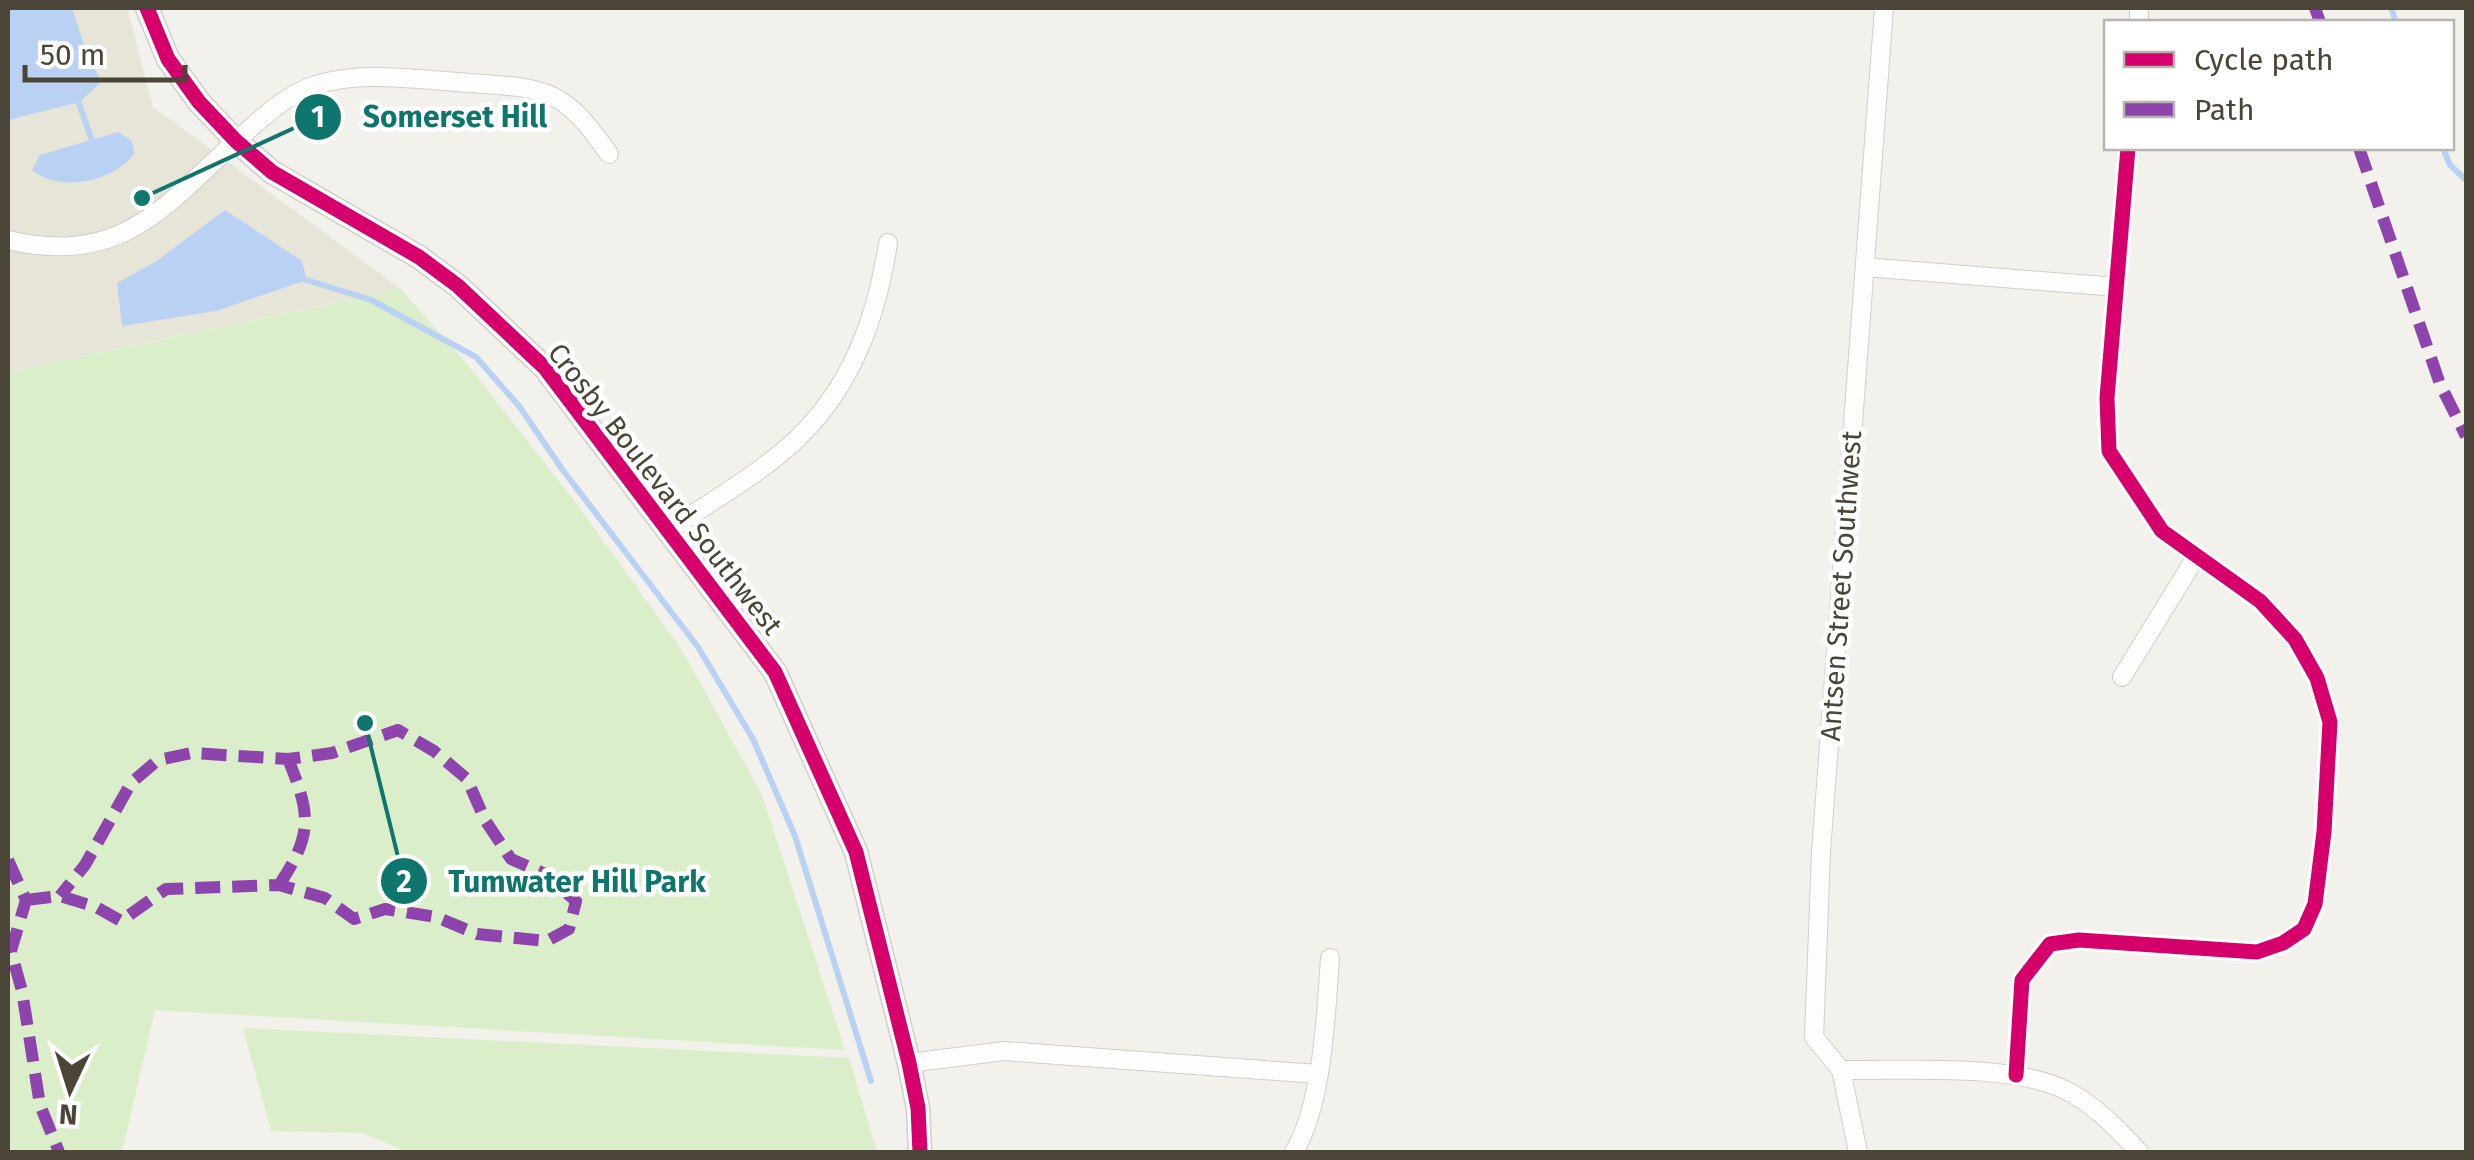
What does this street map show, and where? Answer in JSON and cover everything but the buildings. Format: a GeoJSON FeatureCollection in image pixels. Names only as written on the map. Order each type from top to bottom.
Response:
{"type":"FeatureCollection","features":[{"type":"Feature","properties":{"kind":"street","name":"Crosby Boulevard Southwest"},"geometry":{"type":"LineString","coordinates":[[147,8],[168,59],[199,102],[236,141],[272,172],[419,257],[495,318],[545,368],[775,672],[856,852],[918,1108],[920,1152]]}},
{"type":"Feature","properties":{"kind":"street","name":"Antsen Street Southwest"},"geometry":{"type":"LineString","coordinates":[[1858,1152],[1841,1070],[1814,1037],[1822,832],[1884,8]]}},
{"type":"Feature","properties":{"kind":"street"},"geometry":{"type":"LineString","coordinates":[[8,240],[57,247],[112,240],[167,208],[281,103],[312,86],[350,80],[390,78],[540,91],[564,100],[588,124],[609,154]]}},
{"type":"Feature","properties":{"kind":"street"},"geometry":{"type":"LineString","coordinates":[[2016,1075],[2022,980],[2050,944],[2079,940],[2257,952],[2304,929],[2316,904],[2330,722],[2317,678],[2295,639],[2260,601],[2162,531],[2109,451],[2107,398],[2128,150]]}},
{"type":"Feature","properties":{"kind":"street"},"geometry":{"type":"LineString","coordinates":[[666,532],[798,438],[826,405],[870,328],[888,243]]}},
{"type":"Feature","properties":{"kind":"street"},"geometry":{"type":"LineString","coordinates":[[1865,266],[2117,288]]}},
{"type":"Feature","properties":{"kind":"street"},"geometry":{"type":"LineString","coordinates":[[2122,677],[2196,558]]}},
{"type":"Feature","properties":{"kind":"street"},"geometry":{"type":"LineString","coordinates":[[1294,1152],[1302,1139],[1324,1048],[1330,958]]}},
{"type":"Feature","properties":{"kind":"street"},"geometry":{"type":"LineString","coordinates":[[908,1063],[1004,1051],[1318,1074]]}},
{"type":"Feature","properties":{"kind":"street"},"geometry":{"type":"LineString","coordinates":[[1841,1070],[2016,1075],[2064,1090],[2099,1112],[2140,1152]]}},
{"type":"Feature","properties":{"kind":"shaded area"},"geometry":{"type":"Polygon","coordinates":[[[8,8],[127,8],[153,107],[401,289],[8,372],[8,8]]]}},
{"type":"Feature","properties":{"kind":"green space"},"geometry":{"type":"Polygon","coordinates":[[[401,289],[467,364],[576,503],[682,650],[762,795],[845,1050],[155,1010],[122,1152],[8,1152],[8,372],[401,289]]]}},
{"type":"Feature","properties":{"kind":"green space"},"geometry":{"type":"Polygon","coordinates":[[[243,1028],[849,1058],[877,1152],[407,1152],[363,1133],[271,1131],[243,1028]]]}},
{"type":"Feature","properties":{"kind":"water"},"geometry":{"type":"Polygon","coordinates":[[[8,8],[72,8],[101,82],[80,102],[8,120],[8,8]]]}},
{"type":"Feature","properties":{"kind":"water"},"geometry":{"type":"Polygon","coordinates":[[[118,132],[132,141],[134,154],[113,172],[71,182],[44,177],[32,170],[40,155],[118,132]]]}},
{"type":"Feature","properties":{"kind":"water"},"geometry":{"type":"Polygon","coordinates":[[[225,210],[302,261],[307,280],[216,311],[122,326],[117,283],[155,262],[225,210]]]}},
{"type":"Feature","properties":{"kind":"waterway"},"geometry":{"type":"LineString","coordinates":[[2391,8],[2395,20]]}},
{"type":"Feature","properties":{"kind":"waterway"},"geometry":{"type":"LineString","coordinates":[[77,98],[92,141]]}},
{"type":"Feature","properties":{"kind":"waterway"},"geometry":{"type":"LineString","coordinates":[[2444,150],[2450,165],[2466,180]]}},
{"type":"Feature","properties":{"kind":"waterway"},"geometry":{"type":"LineString","coordinates":[[300,278],[371,300],[476,357],[519,406],[562,469],[698,647],[753,739],[795,836],[871,1081]]}},
{"type":"Feature","properties":{"kind":"marked path"},"geometry":{"type":"LineString","coordinates":[[2315,8],[2319,20]]}},
{"type":"Feature","properties":{"kind":"marked path"},"geometry":{"type":"LineString","coordinates":[[2360,150],[2440,384],[2466,436]]}},
{"type":"Feature","properties":{"kind":"marked path"},"geometry":{"type":"LineString","coordinates":[[26,900],[60,896],[96,907],[121,921],[166,889],[279,885],[325,898],[354,919],[385,909],[436,917],[477,934],[547,941],[569,929],[576,901],[543,873],[511,859],[485,820],[467,779],[434,751],[398,730],[332,753],[288,759],[192,753],[158,760],[131,783],[85,865],[60,896]]}},
{"type":"Feature","properties":{"kind":"marked path"},"geometry":{"type":"LineString","coordinates":[[279,885],[298,852],[305,824],[301,795],[288,759]]}},
{"type":"Feature","properties":{"kind":"marked path"},"geometry":{"type":"LineString","coordinates":[[8,860],[26,900],[11,951],[22,991],[40,1105],[59,1152]]}},
{"type":"Feature","properties":{"kind":"cycle path"},"geometry":{"type":"LineString","coordinates":[[147,8],[168,59],[199,102],[236,141],[272,172],[419,257],[458,286],[545,368],[775,672],[856,852],[909,1063],[918,1108],[920,1152]]}},
{"type":"Feature","properties":{"kind":"cycle path"},"geometry":{"type":"LineString","coordinates":[[2016,1075],[2022,980],[2050,944],[2079,940],[2257,952],[2283,943],[2304,929],[2315,904],[2324,832],[2330,722],[2317,678],[2295,639],[2260,601],[2162,531],[2109,451],[2107,398],[2128,150]]}},
{"type":"Feature","properties":{"kind":"place","name":"Somerset Hill"},"geometry":{"type":"Point","coordinates":[142,198]}},
{"type":"Feature","properties":{"kind":"place","name":"Tumwater Hill Park"},"geometry":{"type":"Point","coordinates":[365,723]}}]}
